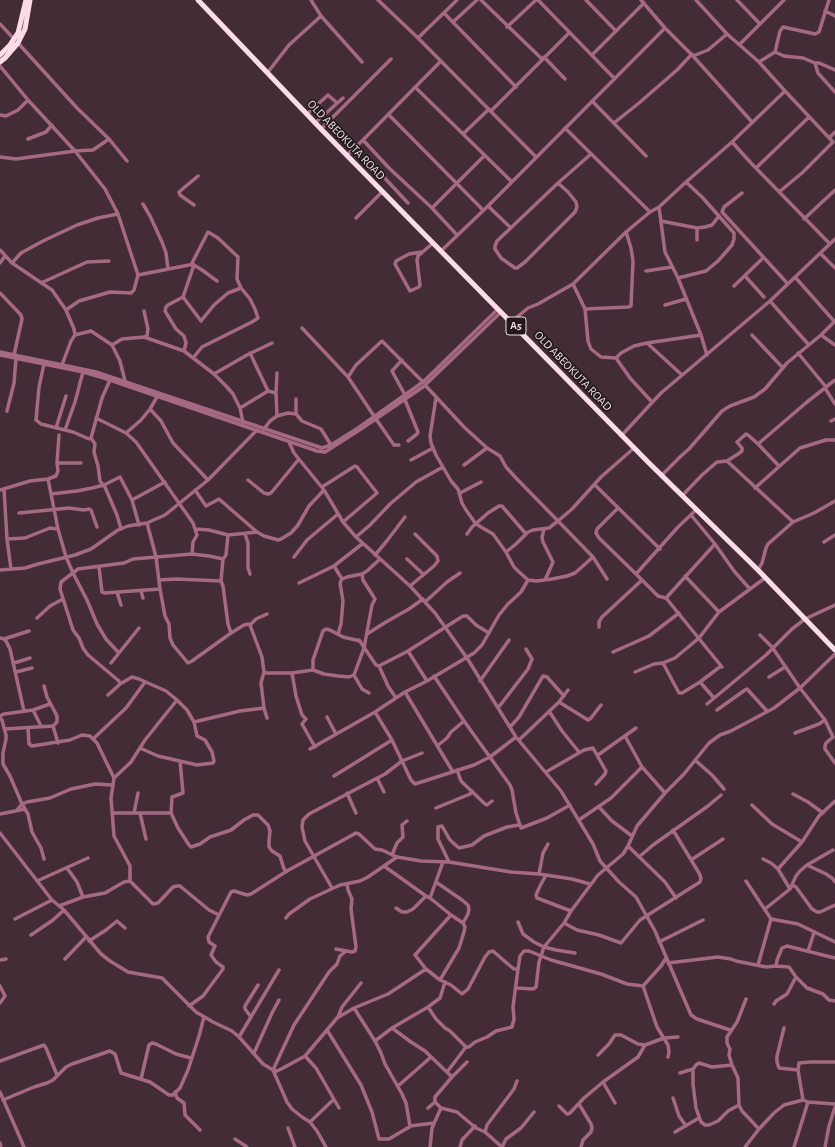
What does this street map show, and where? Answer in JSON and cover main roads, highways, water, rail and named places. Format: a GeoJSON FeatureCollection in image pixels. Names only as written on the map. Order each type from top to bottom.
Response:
{"type":"FeatureCollection","features":[{"type":"Feature","properties":{"kind":"highway"},"geometry":{"type":"LineString","coordinates":[[0,55],[16,41],[21,27],[26,0]]}},
{"type":"Feature","properties":{"kind":"highway"},"geometry":{"type":"LineString","coordinates":[[0,62],[5,58],[25,29],[30,0]]}},
{"type":"Feature","properties":{"kind":"highway","name":"OLD ABEOKUTA ROAD"},"geometry":{"type":"LineString","coordinates":[[198,0],[315,123],[622,434],[661,476],[758,570],[835,650]]}}]}
